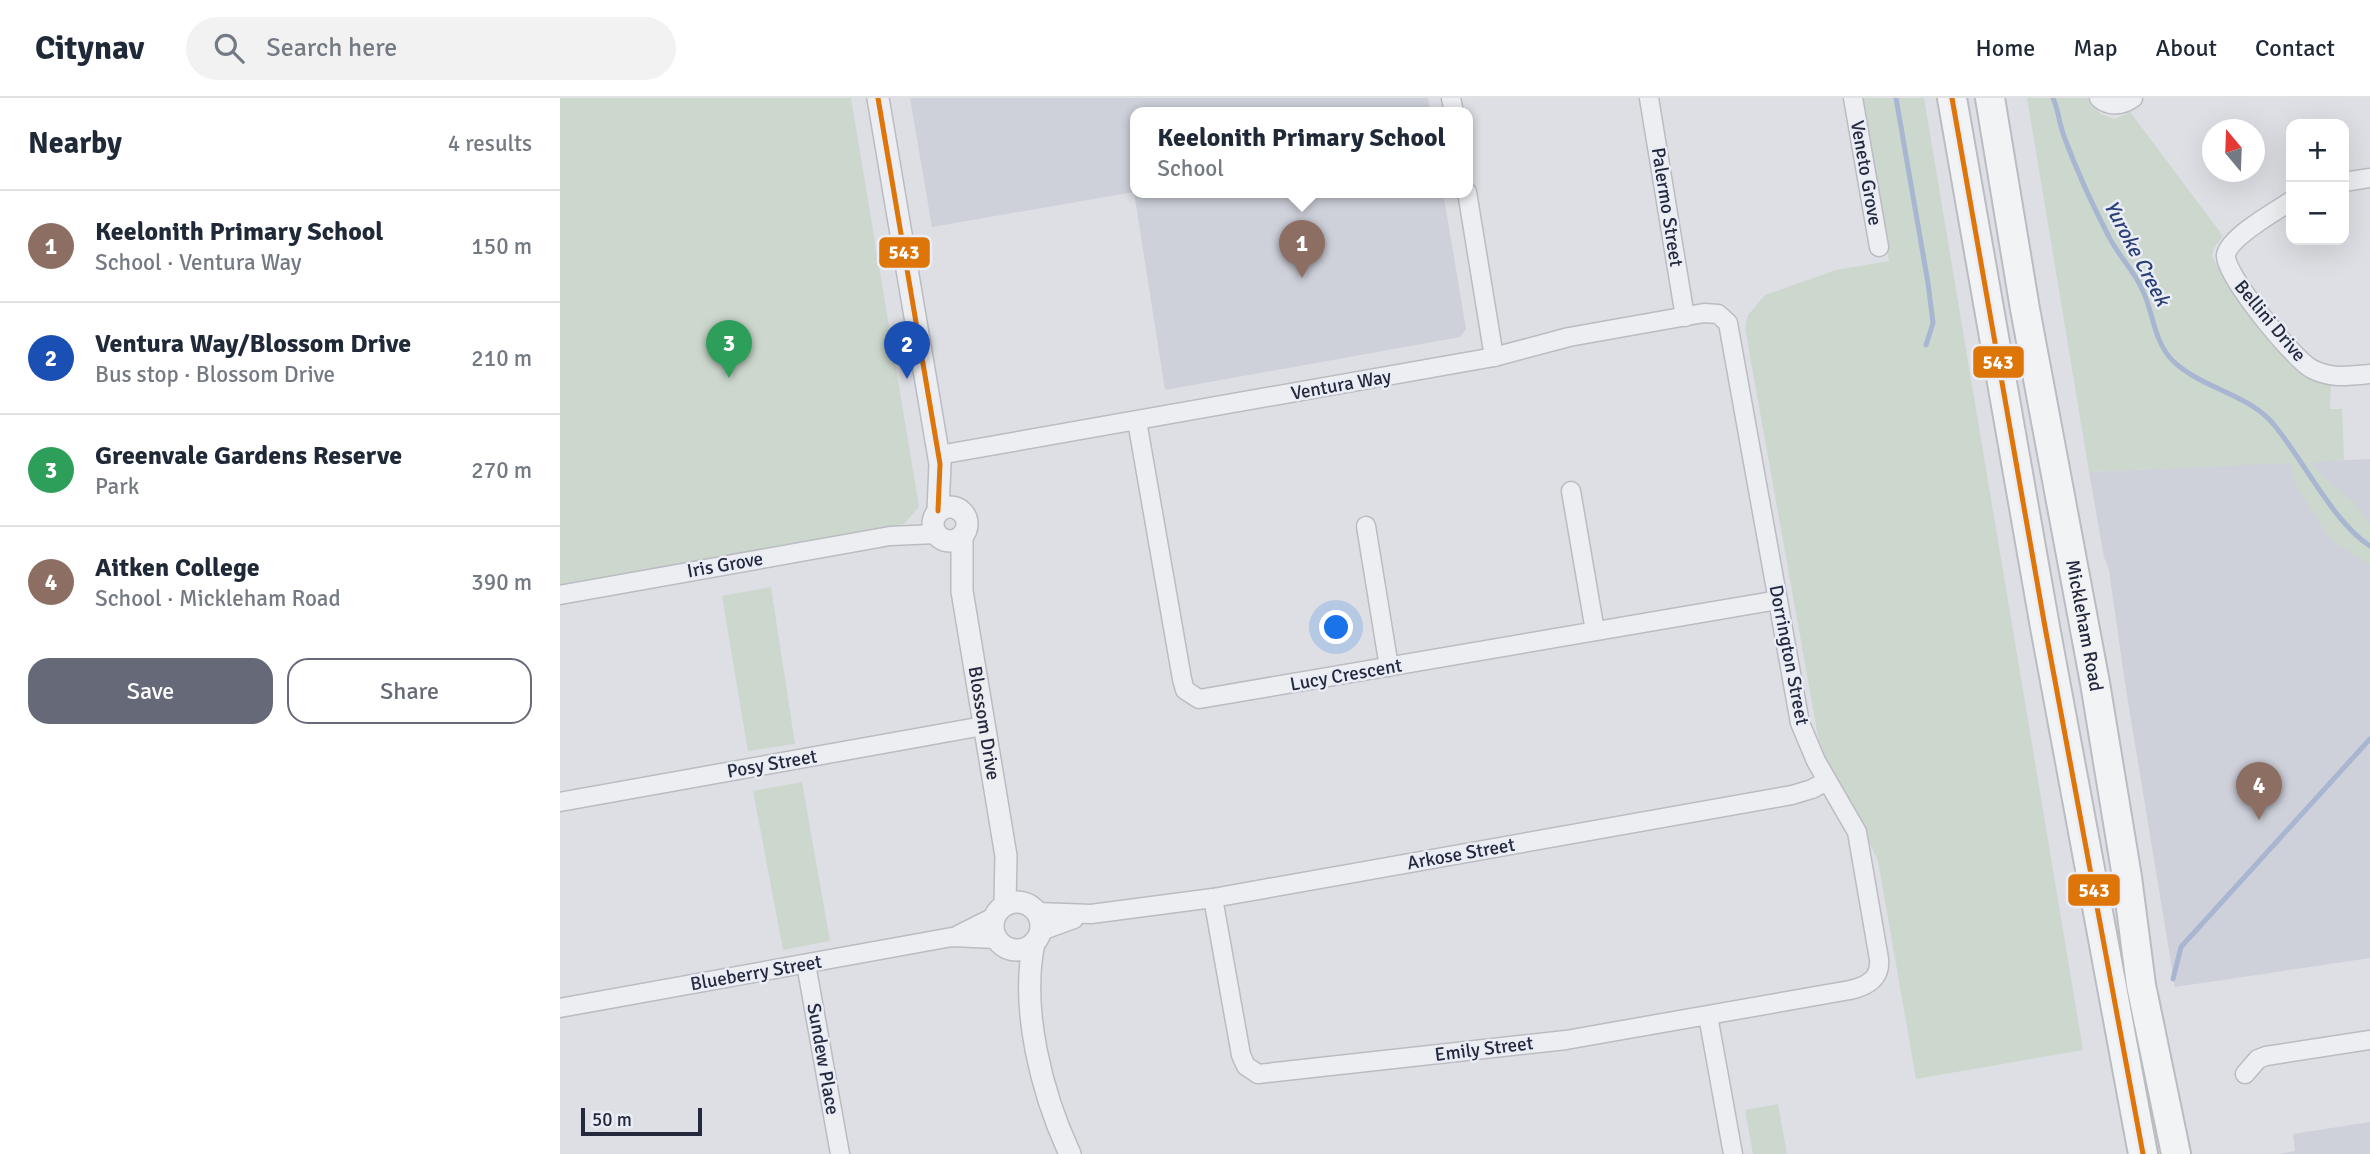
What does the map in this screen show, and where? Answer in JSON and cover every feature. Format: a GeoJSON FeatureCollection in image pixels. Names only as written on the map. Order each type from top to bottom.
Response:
{"type":"FeatureCollection","features":[{"type":"Feature","properties":{"kind":"main road","name":"Mickleham Road"},"geometry":{"type":"LineString","coordinates":[[1952,98],[2045,627],[2143,1154]]}},
{"type":"Feature","properties":{"kind":"main road","name":"Mickleham Road"},"geometry":{"type":"LineString","coordinates":[[1990,98],[2023,295],[2095,683],[2127,877],[2141,985],[2176,1154]]}},
{"type":"Feature","properties":{"kind":"street","name":"Blossom Drive"},"geometry":{"type":"LineString","coordinates":[[878,98],[939,459],[945,525],[962,591],[1006,856],[1023,918],[1029,966],[1028,992],[1042,1073],[1056,1124],[1070,1154]]}},
{"type":"Feature","properties":{"kind":"street","name":"Palermo Street"},"geometry":{"type":"LineString","coordinates":[[1649,98],[1685,317]]}},
{"type":"Feature","properties":{"kind":"street","name":"Veneto Grove"},"geometry":{"type":"LineString","coordinates":[[1853,98],[1879,247]]}},
{"type":"Feature","properties":{"kind":"street"},"geometry":{"type":"LineString","coordinates":[[2099,98],[2102,102],[2115,105],[2133,98]]}},
{"type":"Feature","properties":{"kind":"street"},"geometry":{"type":"LineString","coordinates":[[2349,181],[2370,178]]}},
{"type":"Feature","properties":{"kind":"street"},"geometry":{"type":"LineString","coordinates":[[1468,198],[1494,357]]}},
{"type":"Feature","properties":{"kind":"street","name":"Bellini Drive"},"geometry":{"type":"LineString","coordinates":[[2286,204],[2232,242],[2226,255],[2230,274],[2284,344],[2309,367],[2331,376],[2370,374]]}},
{"type":"Feature","properties":{"kind":"street","name":"Ventura Way"},"geometry":{"type":"LineString","coordinates":[[939,459],[1494,357],[1569,337],[1685,317],[1718,314],[1728,323],[1731,333]]}},
{"type":"Feature","properties":{"kind":"street","name":"Dorrington Street"},"geometry":{"type":"LineString","coordinates":[[1731,333],[1800,723],[1827,781],[1857,832],[1880,964]]}},
{"type":"Feature","properties":{"kind":"street","name":"Lucy Crescent"},"geometry":{"type":"LineString","coordinates":[[1137,421],[1182,679],[1189,694],[1199,699],[1778,600]]}},
{"type":"Feature","properties":{"kind":"street"},"geometry":{"type":"LineString","coordinates":[[1571,491],[1595,631]]}},
{"type":"Feature","properties":{"kind":"street","name":"Iris Grove"},"geometry":{"type":"LineString","coordinates":[[560,595],[945,525]]}},
{"type":"Feature","properties":{"kind":"street"},"geometry":{"type":"LineString","coordinates":[[1366,526],[1389,667]]}},
{"type":"Feature","properties":{"kind":"street","name":"Posy Street"},"geometry":{"type":"LineString","coordinates":[[560,802],[983,726]]}},
{"type":"Feature","properties":{"kind":"street","name":"Arkose Street"},"geometry":{"type":"LineString","coordinates":[[1023,918],[1091,914],[1213,898],[1792,794],[1812,789],[1827,781]]}},
{"type":"Feature","properties":{"kind":"street","name":"Emily Street"},"geometry":{"type":"LineString","coordinates":[[1213,898],[1241,1055],[1246,1066],[1258,1074],[1566,1040],[1708,1016],[1861,988],[1873,981],[1880,964]]}},
{"type":"Feature","properties":{"kind":"street"},"geometry":{"type":"LineString","coordinates":[[1023,918],[1021,950],[1001,943],[993,932],[1023,918]]}},
{"type":"Feature","properties":{"kind":"street","name":"Blueberry Street"},"geometry":{"type":"LineString","coordinates":[[560,1009],[952,937],[1023,918]]}},
{"type":"Feature","properties":{"kind":"street","name":"Blueberry Street"},"geometry":{"type":"LineString","coordinates":[[952,937],[1001,943]]}},
{"type":"Feature","properties":{"kind":"street","name":"Blossom Drive"},"geometry":{"type":"LineString","coordinates":[[1001,943],[1018,968],[1028,992]]}},
{"type":"Feature","properties":{"kind":"street","name":"Sundew Place"},"geometry":{"type":"LineString","coordinates":[[806,964],[840,1154]]}},
{"type":"Feature","properties":{"kind":"street"},"geometry":{"type":"LineString","coordinates":[[1708,1016],[1733,1154]]}},
{"type":"Feature","properties":{"kind":"street"},"geometry":{"type":"LineString","coordinates":[[2245,1074],[2258,1059],[2266,1056],[2370,1040]]}},
{"type":"Feature","properties":{"kind":"shaded area"},"geometry":{"type":"Polygon","coordinates":[[[560,98],[851,98],[919,507],[904,524],[560,587],[560,98]]]}},
{"type":"Feature","properties":{"kind":"shaded area"},"geometry":{"type":"Polygon","coordinates":[[[910,98],[1428,98],[1429,107],[1130,107],[1130,193],[932,227],[910,98]]]}},
{"type":"Feature","properties":{"kind":"shaded area"},"geometry":{"type":"Polygon","coordinates":[[[1861,98],[1924,98],[2083,1050],[1916,1079],[1878,861],[1858,819],[1822,759],[1745,328],[1748,315],[1765,295],[1836,270],[1889,261],[1861,98]]]}},
{"type":"Feature","properties":{"kind":"shaded area"},"geometry":{"type":"Polygon","coordinates":[[[2027,98],[2087,98],[2101,114],[2115,119],[2130,112],[2223,236],[2214,248],[2212,256],[2251,316],[2276,349],[2296,369],[2331,382],[2330,409],[2342,409],[2344,460],[2310,463],[2353,501],[2370,524],[2370,565],[2330,539],[2297,488],[2292,475],[2292,463],[2089,472],[2027,98]]]}},
{"type":"Feature","properties":{"kind":"shaded area"},"geometry":{"type":"Polygon","coordinates":[[[1135,198],[1444,198],[1466,329],[1460,337],[1165,390],[1135,198]]]}},
{"type":"Feature","properties":{"kind":"shaded area"},"geometry":{"type":"Polygon","coordinates":[[[2370,459],[2370,958],[2175,987],[2109,570],[2104,557],[2089,472],[2370,459]]]}},
{"type":"Feature","properties":{"kind":"shaded area"},"geometry":{"type":"Polygon","coordinates":[[[771,587],[795,744],[748,751],[722,596],[771,587]]]}},
{"type":"Feature","properties":{"kind":"shaded area"},"geometry":{"type":"Polygon","coordinates":[[[802,782],[830,941],[783,950],[753,791],[802,782]]]}},
{"type":"Feature","properties":{"kind":"shaded area"},"geometry":{"type":"Polygon","coordinates":[[[1778,1104],[1787,1154],[1753,1154],[1745,1110],[1778,1104]]]}},
{"type":"Feature","properties":{"kind":"shaded area"},"geometry":{"type":"Polygon","coordinates":[[[2370,1122],[2370,1154],[2279,1154],[2295,1151],[2293,1134],[2370,1122]]]}},
{"type":"Feature","properties":{"kind":"waterway"},"geometry":{"type":"LineString","coordinates":[[1896,98],[1933,323],[1926,345]]}},
{"type":"Feature","properties":{"kind":"waterway","name":"Yuroke Creek"},"geometry":{"type":"LineString","coordinates":[[2053,98],[2063,134],[2085,187],[2112,242],[2142,289],[2166,353],[2185,371],[2253,406],[2265,415],[2344,522],[2370,546]]}},
{"type":"Feature","properties":{"kind":"waterway"},"geometry":{"type":"LineString","coordinates":[[2173,979],[2181,947],[2370,739]]}},
{"type":"Feature","properties":{"kind":"transit line","name":"543"},"geometry":{"type":"LineString","coordinates":[[878,98],[940,464],[938,511]]}},
{"type":"Feature","properties":{"kind":"transit line","name":"543"},"geometry":{"type":"LineString","coordinates":[[1952,98],[2045,627],[2143,1154]]}},
{"type":"Feature","properties":{"kind":"place","name":"Keelonith Primary School"},"geometry":{"type":"Point","coordinates":[1302,278]}},
{"type":"Feature","properties":{"kind":"place","name":"Greenvale Gardens Reserve"},"geometry":{"type":"Point","coordinates":[729,378]}},
{"type":"Feature","properties":{"kind":"place","name":"Ventura Way/Blossom Drive"},"geometry":{"type":"Point","coordinates":[907,379]}},
{"type":"Feature","properties":{"kind":"place","name":"Aitken College"},"geometry":{"type":"Point","coordinates":[2259,820]}}]}
